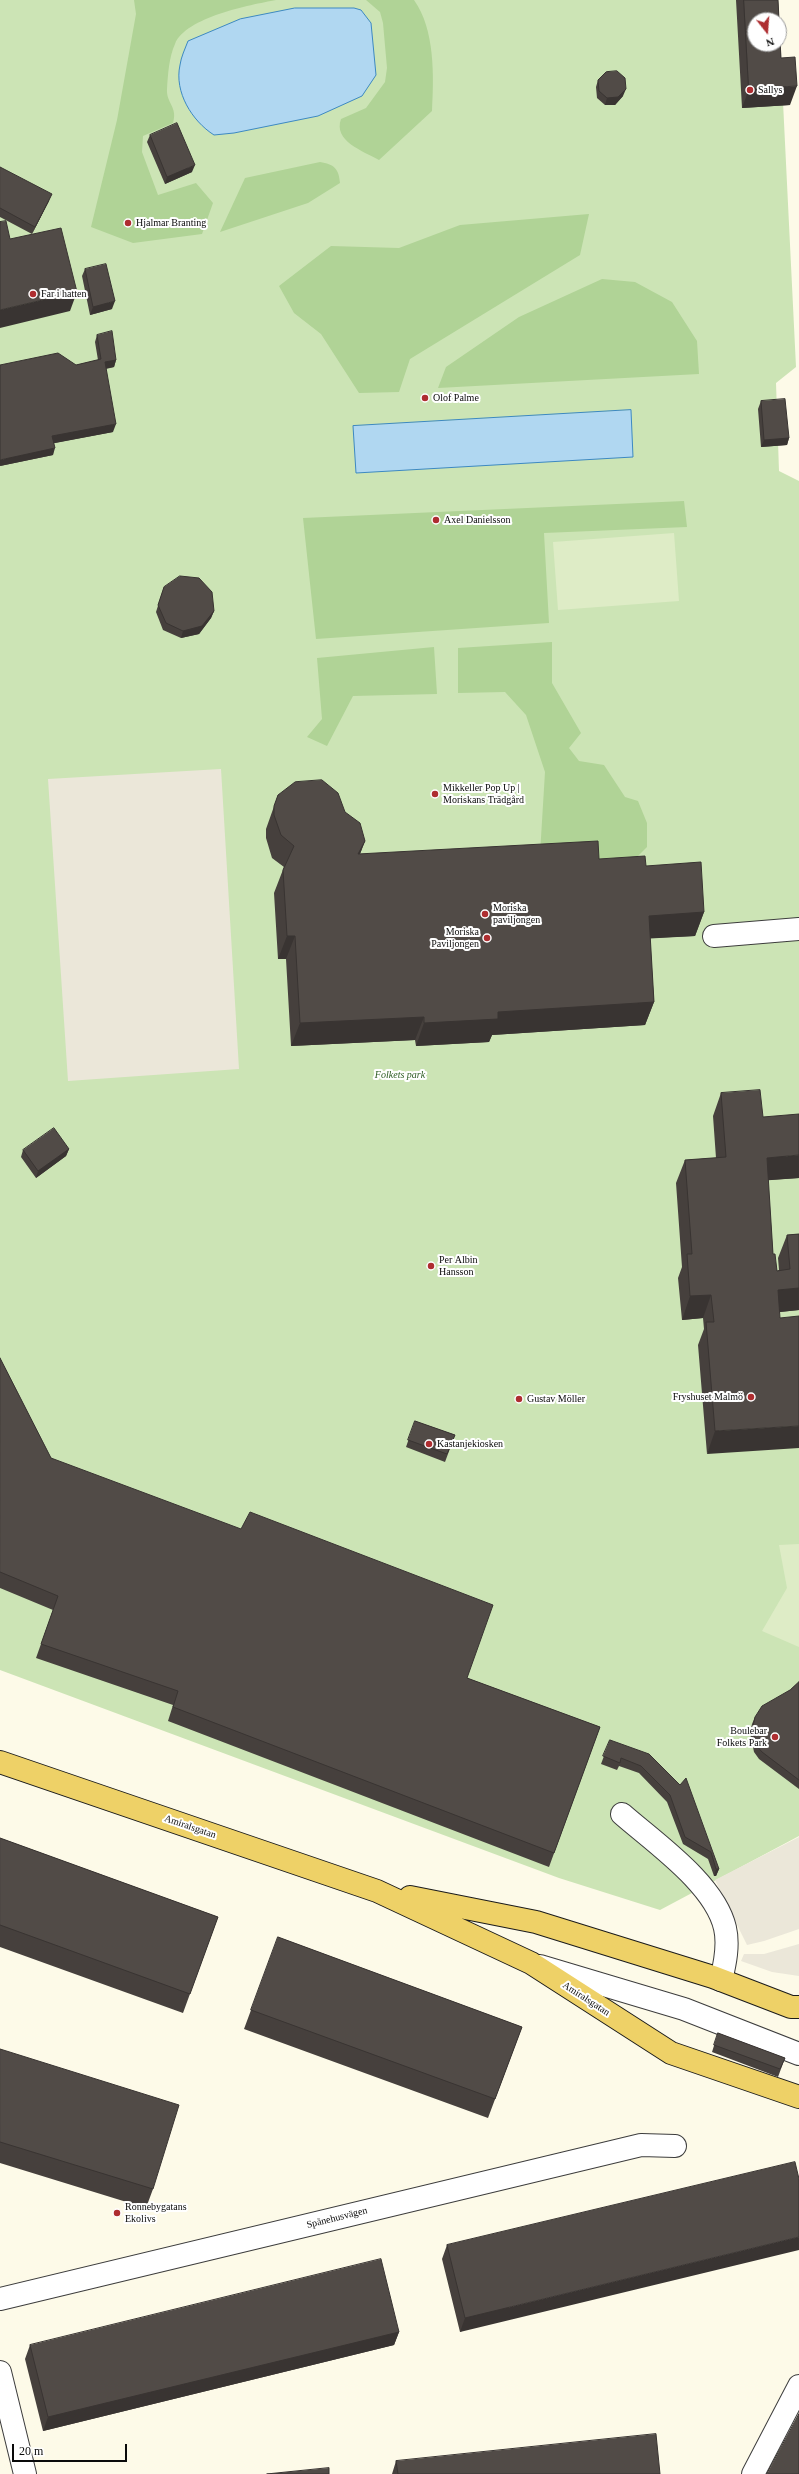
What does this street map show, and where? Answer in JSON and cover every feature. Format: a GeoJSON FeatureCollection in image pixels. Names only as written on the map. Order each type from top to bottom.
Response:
{"type":"FeatureCollection","features":[{"type":"Feature","properties":{"kind":"main road","name":"Amiralsgatan"},"geometry":{"type":"LineString","coordinates":[[1,1763],[377,1891],[532,1963],[671,2053],[799,2097]]}},
{"type":"Feature","properties":{"kind":"main road","name":"Amiralsgatan"},"geometry":{"type":"LineString","coordinates":[[377,1891],[536,1922],[721,1980],[796,2008]]}},
{"type":"Feature","properties":{"kind":"street"},"geometry":{"type":"LineString","coordinates":[[714,936],[799,929]]}},
{"type":"Feature","properties":{"kind":"street"},"geometry":{"type":"LineString","coordinates":[[622,1814],[704,1886],[721,1916],[726,1930],[727,1945],[725,1965],[721,1980]]}},
{"type":"Feature","properties":{"kind":"street"},"geometry":{"type":"LineString","coordinates":[[532,1963],[684,2009],[799,2054]]}},
{"type":"Feature","properties":{"kind":"street","name":"Spånehusvägen"},"geometry":{"type":"LineString","coordinates":[[0,2299],[641,2145],[675,2146]]}},
{"type":"Feature","properties":{"kind":"street"},"geometry":{"type":"LineString","coordinates":[[0,2372],[25,2474]]}},
{"type":"Feature","properties":{"kind":"street"},"geometry":{"type":"LineString","coordinates":[[752,2474],[799,2386]]}},
{"type":"Feature","properties":{"kind":"green space","name":"Folkets park"},"geometry":{"type":"Polygon","coordinates":[[[0,0],[778,0],[779,12],[747,12],[747,52],[781,52],[796,367],[776,383],[779,471],[799,481],[799,1836],[660,1910],[559,1878],[0,1670],[0,0]]]}},
{"type":"Feature","properties":{"kind":"green space"},"geometry":{"type":"Polygon","coordinates":[[[134,0],[276,0],[251,5],[220,14],[192,26],[181,35],[173,49],[168,77],[167,94],[174,113],[173,123],[143,136],[142,152],[158,195],[196,183],[213,203],[202,234],[133,243],[91,227],[117,120],[136,14],[134,0]]]}},
{"type":"Feature","properties":{"kind":"green space"},"geometry":{"type":"Polygon","coordinates":[[[366,0],[414,0],[426,25],[432,53],[432,111],[379,160],[358,149],[345,139],[341,133],[340,127],[341,119],[366,108],[385,82],[387,68],[383,23],[380,12],[366,0]]]}},
{"type":"Feature","properties":{"kind":"green space"},"geometry":{"type":"Polygon","coordinates":[[[320,162],[329,164],[335,168],[340,183],[308,203],[220,232],[245,178],[320,162]]]}},
{"type":"Feature","properties":{"kind":"green space"},"geometry":{"type":"Polygon","coordinates":[[[589,214],[580,255],[410,359],[399,392],[359,393],[321,334],[294,313],[279,286],[331,246],[399,248],[460,225],[589,214]]]}},
{"type":"Feature","properties":{"kind":"green space"},"geometry":{"type":"Polygon","coordinates":[[[602,279],[635,282],[672,302],[697,341],[699,374],[438,388],[446,367],[519,317],[602,279]]]}},
{"type":"Feature","properties":{"kind":"green space"},"geometry":{"type":"Polygon","coordinates":[[[684,501],[687,527],[544,533],[549,623],[316,639],[303,518],[684,501]]]}},
{"type":"Feature","properties":{"kind":"green space"},"geometry":{"type":"Polygon","coordinates":[[[674,533],[679,601],[558,610],[553,542],[674,533]]]}},
{"type":"Feature","properties":{"kind":"green space"},"geometry":{"type":"Polygon","coordinates":[[[552,642],[552,683],[581,733],[569,748],[579,761],[604,765],[625,797],[638,801],[647,823],[647,847],[629,865],[540,854],[545,772],[526,715],[505,692],[458,693],[458,648],[552,642]]]}},
{"type":"Feature","properties":{"kind":"green space"},"geometry":{"type":"Polygon","coordinates":[[[434,647],[437,694],[353,696],[327,746],[307,737],[322,719],[317,658],[434,647]]]}},
{"type":"Feature","properties":{"kind":"green space"},"geometry":{"type":"Polygon","coordinates":[[[799,1544],[799,1647],[762,1631],[787,1588],[779,1545],[799,1544]]]}},
{"type":"Feature","properties":{"kind":"shaded area"},"geometry":{"type":"Polygon","coordinates":[[[221,769],[239,1069],[68,1081],[48,779],[221,769]]]}},
{"type":"Feature","properties":{"kind":"shaded area"},"geometry":{"type":"Polygon","coordinates":[[[799,1837],[799,1929],[747,1945],[715,1880],[799,1837]]]}},
{"type":"Feature","properties":{"kind":"shaded area"},"geometry":{"type":"Polygon","coordinates":[[[799,1944],[799,1976],[772,1972],[741,1961],[744,1954],[764,1954],[799,1944]]]}},
{"type":"Feature","properties":{"kind":"water"},"geometry":{"type":"Polygon","coordinates":[[[295,8],[354,8],[361,10],[371,23],[376,75],[362,96],[318,116],[234,133],[214,135],[192,114],[182,95],[179,75],[180,65],[188,41],[240,19],[295,8]]]}},
{"type":"Feature","properties":{"kind":"water"},"geometry":{"type":"Polygon","coordinates":[[[631,410],[633,457],[356,473],[353,426],[631,410]]]}},
{"type":"Feature","properties":{"kind":"building"},"geometry":{"type":"Polygon","coordinates":[[[744,0],[778,0],[779,12],[747,12],[747,52],[781,52],[781,58],[795,57],[797,86],[749,89],[744,0]]]}},
{"type":"Feature","properties":{"kind":"building"},"geometry":{"type":"Polygon","coordinates":[[[617,71],[625,78],[626,89],[618,97],[607,98],[599,91],[598,80],[606,72],[617,71]]]}},
{"type":"Feature","properties":{"kind":"building"},"geometry":{"type":"Polygon","coordinates":[[[177,123],[195,165],[167,177],[150,135],[177,123]]]}},
{"type":"Feature","properties":{"kind":"building"},"geometry":{"type":"Polygon","coordinates":[[[0,167],[52,194],[35,227],[0,208],[0,167]]]}},
{"type":"Feature","properties":{"kind":"building","name":"Far i hatten"},"geometry":{"type":"Polygon","coordinates":[[[6,221],[10,239],[61,228],[77,292],[0,310],[0,222],[6,221]]]}},
{"type":"Feature","properties":{"kind":"building"},"geometry":{"type":"Polygon","coordinates":[[[106,264],[115,301],[93,307],[85,269],[106,264]]]}},
{"type":"Feature","properties":{"kind":"building"},"geometry":{"type":"Polygon","coordinates":[[[112,331],[116,360],[105,362],[116,424],[52,436],[55,448],[0,460],[0,365],[58,353],[76,365],[101,359],[97,335],[112,331]]]}},
{"type":"Feature","properties":{"kind":"building"},"geometry":{"type":"Polygon","coordinates":[[[785,399],[789,438],[764,440],[761,401],[785,399]]]}},
{"type":"Feature","properties":{"kind":"building"},"geometry":{"type":"Polygon","coordinates":[[[180,576],[199,578],[212,592],[214,611],[202,626],[183,631],[166,623],[158,605],[164,587],[180,576]]]}},
{"type":"Feature","properties":{"kind":"building","name":"Moriska paviljongen"},"geometry":{"type":"Polygon","coordinates":[[[322,780],[338,793],[345,812],[360,823],[365,841],[358,854],[598,841],[599,859],[645,856],[646,866],[701,862],[704,912],[649,916],[654,1002],[498,1012],[498,1019],[424,1023],[424,1017],[300,1023],[295,936],[287,936],[283,870],[294,846],[281,835],[274,815],[274,806],[278,795],[295,782],[322,780]]]}},
{"type":"Feature","properties":{"kind":"building"},"geometry":{"type":"Polygon","coordinates":[[[760,1090],[763,1117],[799,1114],[799,1155],[767,1158],[773,1254],[775,1254],[777,1271],[790,1269],[787,1235],[799,1234],[799,1288],[778,1290],[780,1318],[799,1316],[799,1426],[715,1431],[706,1322],[714,1322],[711,1295],[690,1296],[687,1254],[692,1254],[685,1160],[726,1157],[721,1093],[760,1090]]]}},
{"type":"Feature","properties":{"kind":"building"},"geometry":{"type":"Polygon","coordinates":[[[54,1128],[69,1149],[38,1171],[23,1150],[54,1128]]]}},
{"type":"Feature","properties":{"kind":"building"},"geometry":{"type":"Polygon","coordinates":[[[0,1358],[51,1458],[241,1529],[250,1512],[493,1605],[467,1678],[600,1727],[554,1853],[173,1707],[178,1691],[41,1644],[58,1596],[0,1572],[0,1358]]]}},
{"type":"Feature","properties":{"kind":"building"},"geometry":{"type":"Polygon","coordinates":[[[415,1421],[455,1435],[447,1454],[408,1440],[415,1421]]]}},
{"type":"Feature","properties":{"kind":"building","name":"Boulebar Folkets Park"},"geometry":{"type":"Polygon","coordinates":[[[799,1682],[799,1780],[762,1752],[756,1745],[753,1726],[755,1717],[762,1706],[790,1690],[799,1682]]]}},
{"type":"Feature","properties":{"kind":"building"},"geometry":{"type":"Polygon","coordinates":[[[610,1740],[649,1754],[680,1785],[686,1778],[719,1869],[716,1869],[711,1852],[685,1837],[670,1795],[641,1766],[621,1758],[620,1763],[603,1756],[610,1740]]]}},
{"type":"Feature","properties":{"kind":"building"},"geometry":{"type":"Polygon","coordinates":[[[0,1838],[218,1917],[190,1994],[0,1925],[0,1838]]]}},
{"type":"Feature","properties":{"kind":"building"},"geometry":{"type":"Polygon","coordinates":[[[278,1937],[522,2027],[495,2099],[251,2010],[278,1937]]]}},
{"type":"Feature","properties":{"kind":"building"},"geometry":{"type":"Polygon","coordinates":[[[718,2033],[785,2058],[780,2069],[714,2045],[718,2033]]]}},
{"type":"Feature","properties":{"kind":"building"},"geometry":{"type":"Polygon","coordinates":[[[0,2049],[179,2105],[153,2189],[0,2142],[0,2049]]]}},
{"type":"Feature","properties":{"kind":"building"},"geometry":{"type":"Polygon","coordinates":[[[795,2162],[799,2179],[799,2237],[465,2318],[447,2245],[795,2162]]]}},
{"type":"Feature","properties":{"kind":"building"},"geometry":{"type":"Polygon","coordinates":[[[381,2259],[399,2332],[48,2417],[30,2345],[381,2259]]]}},
{"type":"Feature","properties":{"kind":"building"},"geometry":{"type":"Polygon","coordinates":[[[799,2414],[799,2474],[767,2474],[799,2414]]]}},
{"type":"Feature","properties":{"kind":"building"},"geometry":{"type":"Polygon","coordinates":[[[656,2434],[660,2474],[398,2474],[396,2461],[656,2434]]]}},
{"type":"Feature","properties":{"kind":"building"},"geometry":{"type":"Polygon","coordinates":[[[329,2468],[329,2474],[267,2474],[329,2468]]]}},
{"type":"Feature","properties":{"kind":"place","name":"Sallys"},"geometry":{"type":"Point","coordinates":[750,90]}},
{"type":"Feature","properties":{"kind":"place","name":"Hjalmar Branting"},"geometry":{"type":"Point","coordinates":[128,223]}},
{"type":"Feature","properties":{"kind":"place","name":"Far i hatten"},"geometry":{"type":"Point","coordinates":[33,294]}},
{"type":"Feature","properties":{"kind":"place","name":"Olof Palme"},"geometry":{"type":"Point","coordinates":[425,398]}},
{"type":"Feature","properties":{"kind":"place","name":"Axel Danielsson"},"geometry":{"type":"Point","coordinates":[436,520]}},
{"type":"Feature","properties":{"kind":"place","name":"Mikkeller Pop Up | Moriskans Trädgård"},"geometry":{"type":"Point","coordinates":[435,794]}},
{"type":"Feature","properties":{"kind":"place","name":"Moriska paviljongen"},"geometry":{"type":"Point","coordinates":[485,914]}},
{"type":"Feature","properties":{"kind":"place","name":"Moriska Paviljongen"},"geometry":{"type":"Point","coordinates":[487,938]}},
{"type":"Feature","properties":{"kind":"place","name":"Per Albin Hansson"},"geometry":{"type":"Point","coordinates":[431,1266]}},
{"type":"Feature","properties":{"kind":"place","name":"Fryshuset Malmö"},"geometry":{"type":"Point","coordinates":[751,1397]}},
{"type":"Feature","properties":{"kind":"place","name":"Gustav Möller"},"geometry":{"type":"Point","coordinates":[519,1399]}},
{"type":"Feature","properties":{"kind":"place","name":"Kastanjekiosken"},"geometry":{"type":"Point","coordinates":[429,1444]}},
{"type":"Feature","properties":{"kind":"place","name":"Boulebar Folkets Park"},"geometry":{"type":"Point","coordinates":[775,1737]}},
{"type":"Feature","properties":{"kind":"place","name":"Ronnebygatans Ekolivs"},"geometry":{"type":"Point","coordinates":[117,2213]}}]}
